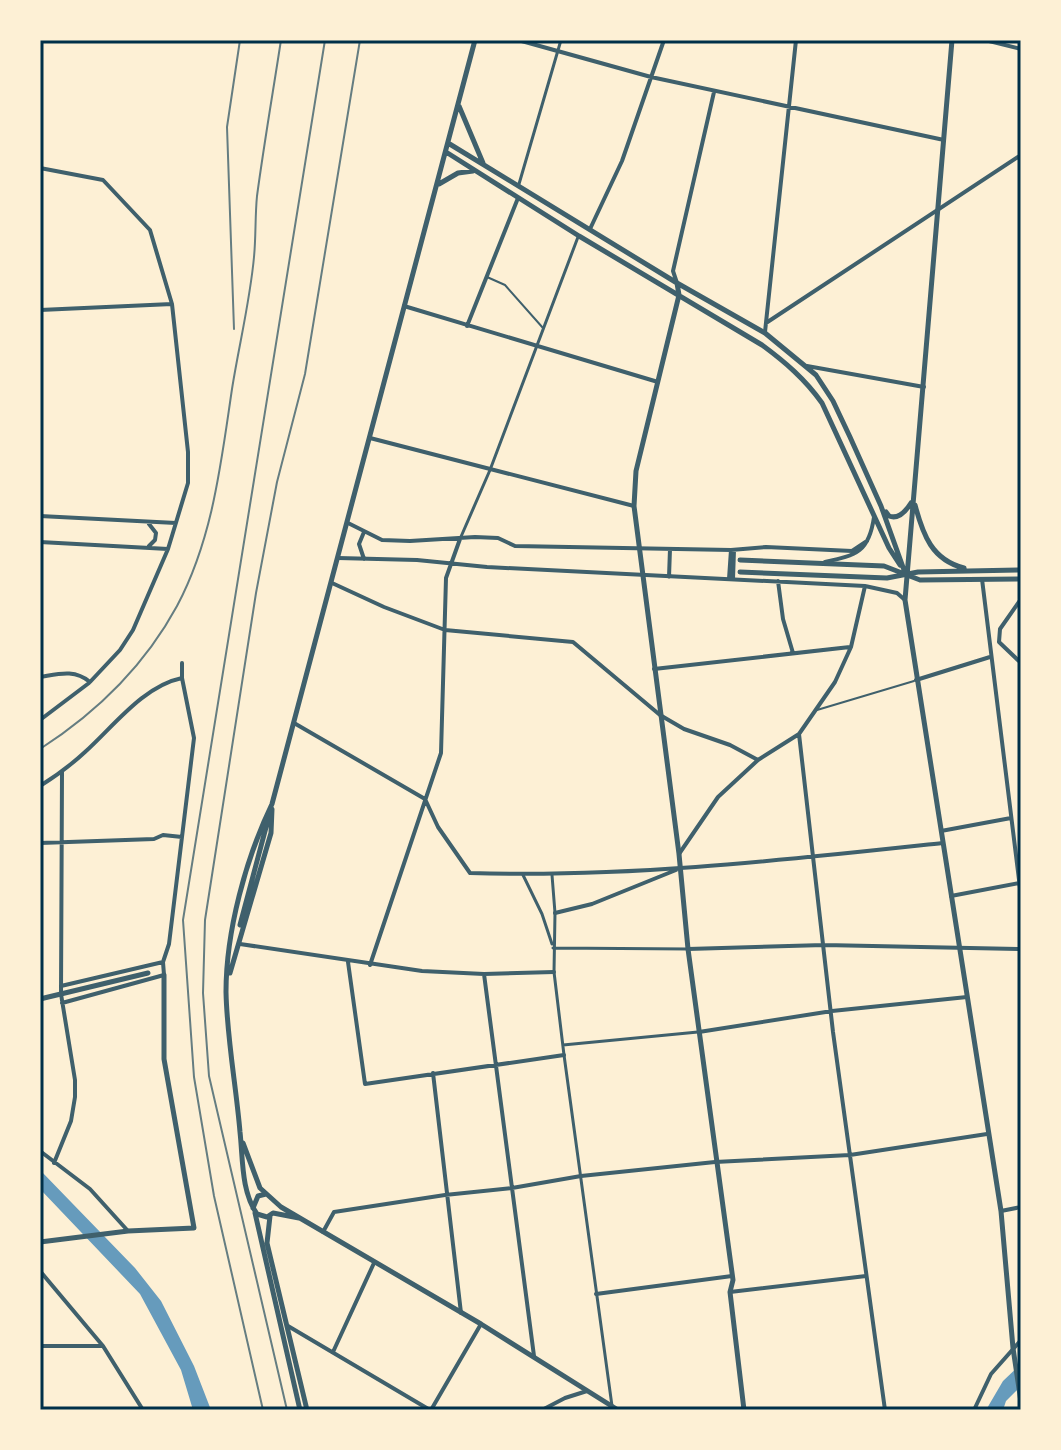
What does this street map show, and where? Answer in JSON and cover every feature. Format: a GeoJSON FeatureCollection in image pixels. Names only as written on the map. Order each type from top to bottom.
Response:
{"type":"FeatureCollection","features":[{"type":"Feature","properties":{"kind":"street"},"geometry":{"type":"LineString","coordinates":[[240,925],[475,40]]}},
{"type":"Feature","properties":{"kind":"street"},"geometry":{"type":"LineString","coordinates":[[518,40],[714,92],[944,140]]}},
{"type":"Feature","properties":{"kind":"street"},"geometry":{"type":"LineString","coordinates":[[519,184],[561,40]]}},
{"type":"Feature","properties":{"kind":"street"},"geometry":{"type":"LineString","coordinates":[[590,229],[622,161],[664,40]]}},
{"type":"Feature","properties":{"kind":"street"},"geometry":{"type":"LineString","coordinates":[[765,333],[796,40]]}},
{"type":"Feature","properties":{"kind":"street"},"geometry":{"type":"LineString","coordinates":[[952,40],[905,600],[1001,1211],[1014,1361],[1021,1402]]}},
{"type":"Feature","properties":{"kind":"street"},"geometry":{"type":"LineString","coordinates":[[985,40],[1021,49]]}},
{"type":"Feature","properties":{"kind":"street"},"geometry":{"type":"LineString","coordinates":[[1013,40],[1014,47]]}},
{"type":"Feature","properties":{"kind":"street"},"geometry":{"type":"LineString","coordinates":[[714,92],[673,271],[679,295],[636,471],[634,506],[715,1162],[732,1276],[730,1292],[744,1410]]}},
{"type":"Feature","properties":{"kind":"street"},"geometry":{"type":"LineString","coordinates":[[459,103],[475,146],[487,167]]}},
{"type":"Feature","properties":{"kind":"street"},"geometry":{"type":"LineString","coordinates":[[448,143],[765,333],[816,375],[833,401],[881,506],[906,575]]}},
{"type":"Feature","properties":{"kind":"street"},"geometry":{"type":"LineString","coordinates":[[446,152],[762,345],[808,383],[822,403],[889,548],[906,575]]}},
{"type":"Feature","properties":{"kind":"street"},"geometry":{"type":"LineString","coordinates":[[766,323],[1021,155]]}},
{"type":"Feature","properties":{"kind":"street"},"geometry":{"type":"LineString","coordinates":[[40,168],[103,180],[150,230],[172,304],[189,474],[168,549],[133,630],[120,650],[90,682],[40,720]]}},
{"type":"Feature","properties":{"kind":"street"},"geometry":{"type":"LineString","coordinates":[[437,186],[458,173],[474,171]]}},
{"type":"Feature","properties":{"kind":"street"},"geometry":{"type":"LineString","coordinates":[[467,326],[518,198]]}},
{"type":"Feature","properties":{"kind":"street"},"geometry":{"type":"LineString","coordinates":[[370,965],[441,753],[446,578],[449,565],[490,470],[579,236]]}},
{"type":"Feature","properties":{"kind":"street"},"geometry":{"type":"LineString","coordinates":[[40,310],[172,304]]}},
{"type":"Feature","properties":{"kind":"street"},"geometry":{"type":"LineString","coordinates":[[404,306],[658,382]]}},
{"type":"Feature","properties":{"kind":"street"},"geometry":{"type":"LineString","coordinates":[[804,365],[924,387]]}},
{"type":"Feature","properties":{"kind":"street"},"geometry":{"type":"LineString","coordinates":[[370,438],[634,506]]}},
{"type":"Feature","properties":{"kind":"street"},"geometry":{"type":"LineString","coordinates":[[881,506],[893,518],[906,511],[913,499]]}},
{"type":"Feature","properties":{"kind":"street"},"geometry":{"type":"LineString","coordinates":[[913,499],[926,540],[938,556],[952,565],[973,570]]}},
{"type":"Feature","properties":{"kind":"street"},"geometry":{"type":"LineString","coordinates":[[821,563],[853,556],[863,550],[872,533],[874,515]]}},
{"type":"Feature","properties":{"kind":"street"},"geometry":{"type":"LineString","coordinates":[[40,516],[176,523]]}},
{"type":"Feature","properties":{"kind":"street"},"geometry":{"type":"LineString","coordinates":[[147,522],[156,533],[155,540],[147,548]]}},
{"type":"Feature","properties":{"kind":"street"},"geometry":{"type":"LineString","coordinates":[[348,523],[382,540],[498,538],[515,546],[732,550],[766,547],[852,551],[867,541]]}},
{"type":"Feature","properties":{"kind":"street"},"geometry":{"type":"LineString","coordinates":[[364,532],[359,544],[364,559]]}},
{"type":"Feature","properties":{"kind":"street"},"geometry":{"type":"LineString","coordinates":[[40,542],[168,549]]}},
{"type":"Feature","properties":{"kind":"street"},"geometry":{"type":"LineString","coordinates":[[669,577],[670,549]]}},
{"type":"Feature","properties":{"kind":"street"},"geometry":{"type":"LineString","coordinates":[[731,579],[732,550]]}},
{"type":"Feature","properties":{"kind":"street"},"geometry":{"type":"LineString","coordinates":[[338,558],[865,586],[897,593],[905,600]]}},
{"type":"Feature","properties":{"kind":"street"},"geometry":{"type":"LineString","coordinates":[[740,560],[884,566],[920,580],[1021,579]]}},
{"type":"Feature","properties":{"kind":"street"},"geometry":{"type":"LineString","coordinates":[[740,572],[887,578],[973,570],[1021,570]]}},
{"type":"Feature","properties":{"kind":"street"},"geometry":{"type":"LineString","coordinates":[[982,579],[1021,896]]}},
{"type":"Feature","properties":{"kind":"street"},"geometry":{"type":"LineString","coordinates":[[778,581],[783,619],[793,654]]}},
{"type":"Feature","properties":{"kind":"street"},"geometry":{"type":"LineString","coordinates":[[332,583],[445,630],[573,642],[660,715],[684,729],[730,745],[758,760]]}},
{"type":"Feature","properties":{"kind":"street"},"geometry":{"type":"LineString","coordinates":[[679,854],[718,797],[758,760],[799,734],[816,710],[835,682],[851,647],[865,586]]}},
{"type":"Feature","properties":{"kind":"street"},"geometry":{"type":"LineString","coordinates":[[1020,600],[1000,629],[999,642],[1021,663]]}},
{"type":"Feature","properties":{"kind":"street"},"geometry":{"type":"LineString","coordinates":[[654,669],[851,647]]}},
{"type":"Feature","properties":{"kind":"street"},"geometry":{"type":"LineString","coordinates":[[916,680],[991,656]]}},
{"type":"Feature","properties":{"kind":"street"},"geometry":{"type":"LineString","coordinates":[[40,1242],[128,1231],[194,1228],[164,1059],[163,962],[169,944],[194,738],[182,663]]}},
{"type":"Feature","properties":{"kind":"street"},"geometry":{"type":"LineString","coordinates":[[40,677],[70,673],[79,674],[90,682]]}},
{"type":"Feature","properties":{"kind":"street"},"geometry":{"type":"LineString","coordinates":[[40,786],[62,772],[141,699],[169,680],[182,678]]}},
{"type":"Feature","properties":{"kind":"street"},"geometry":{"type":"LineString","coordinates":[[294,723],[425,799],[438,827],[470,873],[552,875],[678,870],[943,843]]}},
{"type":"Feature","properties":{"kind":"street"},"geometry":{"type":"LineString","coordinates":[[799,734],[850,1155],[885,1410]]}},
{"type":"Feature","properties":{"kind":"street"},"geometry":{"type":"LineString","coordinates":[[54,1163],[71,1121],[75,1097],[61,994],[62,772]]}},
{"type":"Feature","properties":{"kind":"street"},"geometry":{"type":"LineString","coordinates":[[227,979],[271,833],[272,804]]}},
{"type":"Feature","properties":{"kind":"street"},"geometry":{"type":"LineString","coordinates":[[272,804],[258,834],[234,922],[228,949],[227,979],[232,1063],[246,1186],[307,1410]]}},
{"type":"Feature","properties":{"kind":"street"},"geometry":{"type":"LineString","coordinates":[[941,831],[1011,818]]}},
{"type":"Feature","properties":{"kind":"street"},"geometry":{"type":"LineString","coordinates":[[40,843],[154,839],[163,835],[182,837]]}},
{"type":"Feature","properties":{"kind":"street"},"geometry":{"type":"LineString","coordinates":[[542,914],[592,904],[678,870]]}},
{"type":"Feature","properties":{"kind":"street"},"geometry":{"type":"LineString","coordinates":[[523,875],[542,914],[553,948]]}},
{"type":"Feature","properties":{"kind":"street"},"geometry":{"type":"LineString","coordinates":[[552,875],[554,972],[596,1294],[615,1408]]}},
{"type":"Feature","properties":{"kind":"street"},"geometry":{"type":"LineString","coordinates":[[951,896],[1020,883]]}},
{"type":"Feature","properties":{"kind":"street"},"geometry":{"type":"LineString","coordinates":[[240,944],[422,971],[484,974],[554,972]]}},
{"type":"Feature","properties":{"kind":"street"},"geometry":{"type":"LineString","coordinates":[[553,948],[688,949],[824,945],[1021,949]]}},
{"type":"Feature","properties":{"kind":"street"},"geometry":{"type":"LineString","coordinates":[[61,986],[163,962]]}},
{"type":"Feature","properties":{"kind":"street"},"geometry":{"type":"LineString","coordinates":[[348,962],[365,1084],[564,1055]]}},
{"type":"Feature","properties":{"kind":"street"},"geometry":{"type":"LineString","coordinates":[[40,999],[148,973]]}},
{"type":"Feature","properties":{"kind":"street"},"geometry":{"type":"LineString","coordinates":[[484,974],[534,1357]]}},
{"type":"Feature","properties":{"kind":"street"},"geometry":{"type":"LineString","coordinates":[[62,1003],[164,975]]}},
{"type":"Feature","properties":{"kind":"street"},"geometry":{"type":"LineString","coordinates":[[563,1045],[699,1032],[832,1011],[967,997]]}},
{"type":"Feature","properties":{"kind":"street"},"geometry":{"type":"LineString","coordinates":[[433,1073],[461,1313]]}},
{"type":"Feature","properties":{"kind":"street"},"geometry":{"type":"LineString","coordinates":[[240,1132],[260,1188],[275,1202],[481,1324],[615,1408]]}},
{"type":"Feature","properties":{"kind":"street"},"geometry":{"type":"LineString","coordinates":[[323,1232],[334,1212],[445,1195],[715,1162],[850,1155],[987,1134]]}},
{"type":"Feature","properties":{"kind":"street"},"geometry":{"type":"LineString","coordinates":[[40,1151],[90,1189],[128,1231]]}},
{"type":"Feature","properties":{"kind":"street"},"geometry":{"type":"LineString","coordinates":[[254,1210],[255,1199],[268,1195]]}},
{"type":"Feature","properties":{"kind":"street"},"geometry":{"type":"LineString","coordinates":[[275,1202],[267,1243],[300,1410]]}},
{"type":"Feature","properties":{"kind":"street"},"geometry":{"type":"LineString","coordinates":[[1001,1211],[1021,1207]]}},
{"type":"Feature","properties":{"kind":"street"},"geometry":{"type":"LineString","coordinates":[[254,1210],[263,1217],[272,1214],[299,1218]]}},
{"type":"Feature","properties":{"kind":"street"},"geometry":{"type":"LineString","coordinates":[[333,1352],[374,1263]]}},
{"type":"Feature","properties":{"kind":"street"},"geometry":{"type":"LineString","coordinates":[[40,1271],[103,1346],[143,1410]]}},
{"type":"Feature","properties":{"kind":"street"},"geometry":{"type":"LineString","coordinates":[[596,1294],[732,1276]]}},
{"type":"Feature","properties":{"kind":"street"},"geometry":{"type":"LineString","coordinates":[[730,1292],[866,1276]]}},
{"type":"Feature","properties":{"kind":"street"},"geometry":{"type":"LineString","coordinates":[[285,1326],[430,1410],[481,1324]]}},
{"type":"Feature","properties":{"kind":"street"},"geometry":{"type":"LineString","coordinates":[[974,1410],[991,1374],[1021,1340]]}},
{"type":"Feature","properties":{"kind":"street"},"geometry":{"type":"LineString","coordinates":[[40,1346],[103,1346]]}},
{"type":"Feature","properties":{"kind":"street"},"geometry":{"type":"LineString","coordinates":[[542,1410],[587,1391]]}},
{"type":"Feature","properties":{"kind":"lane"},"geometry":{"type":"LineString","coordinates":[[486,276],[505,285],[544,330]]}},
{"type":"Feature","properties":{"kind":"lane"},"geometry":{"type":"LineString","coordinates":[[816,710],[916,680]]}},
{"type":"Feature","properties":{"kind":"water"},"geometry":{"type":"Polygon","coordinates":[[[40,1170],[135,1268],[161,1301],[194,1366],[211,1410],[193,1410],[181,1370],[140,1294],[40,1189],[40,1170]]]}},
{"type":"Feature","properties":{"kind":"water"},"geometry":{"type":"Polygon","coordinates":[[[1021,1364],[1021,1386],[1006,1401],[1003,1410],[986,1410],[1003,1381],[1021,1364]]]}},
{"type":"Feature","properties":{"kind":"railway"},"geometry":{"type":"LineString","coordinates":[[234,329],[227,127],[240,40]]}},
{"type":"Feature","properties":{"kind":"railway"},"geometry":{"type":"LineString","coordinates":[[40,749],[81,720],[134,668],[177,606],[199,554],[214,500],[250,290],[257,196],[281,40]]}},
{"type":"Feature","properties":{"kind":"railway"},"geometry":{"type":"LineString","coordinates":[[263,1410],[214,1196],[194,1077],[183,920],[325,40]]}},
{"type":"Feature","properties":{"kind":"railway"},"geometry":{"type":"LineString","coordinates":[[287,1410],[209,1076],[203,993],[205,920],[256,593],[277,482],[305,374],[360,40]]}}]}
